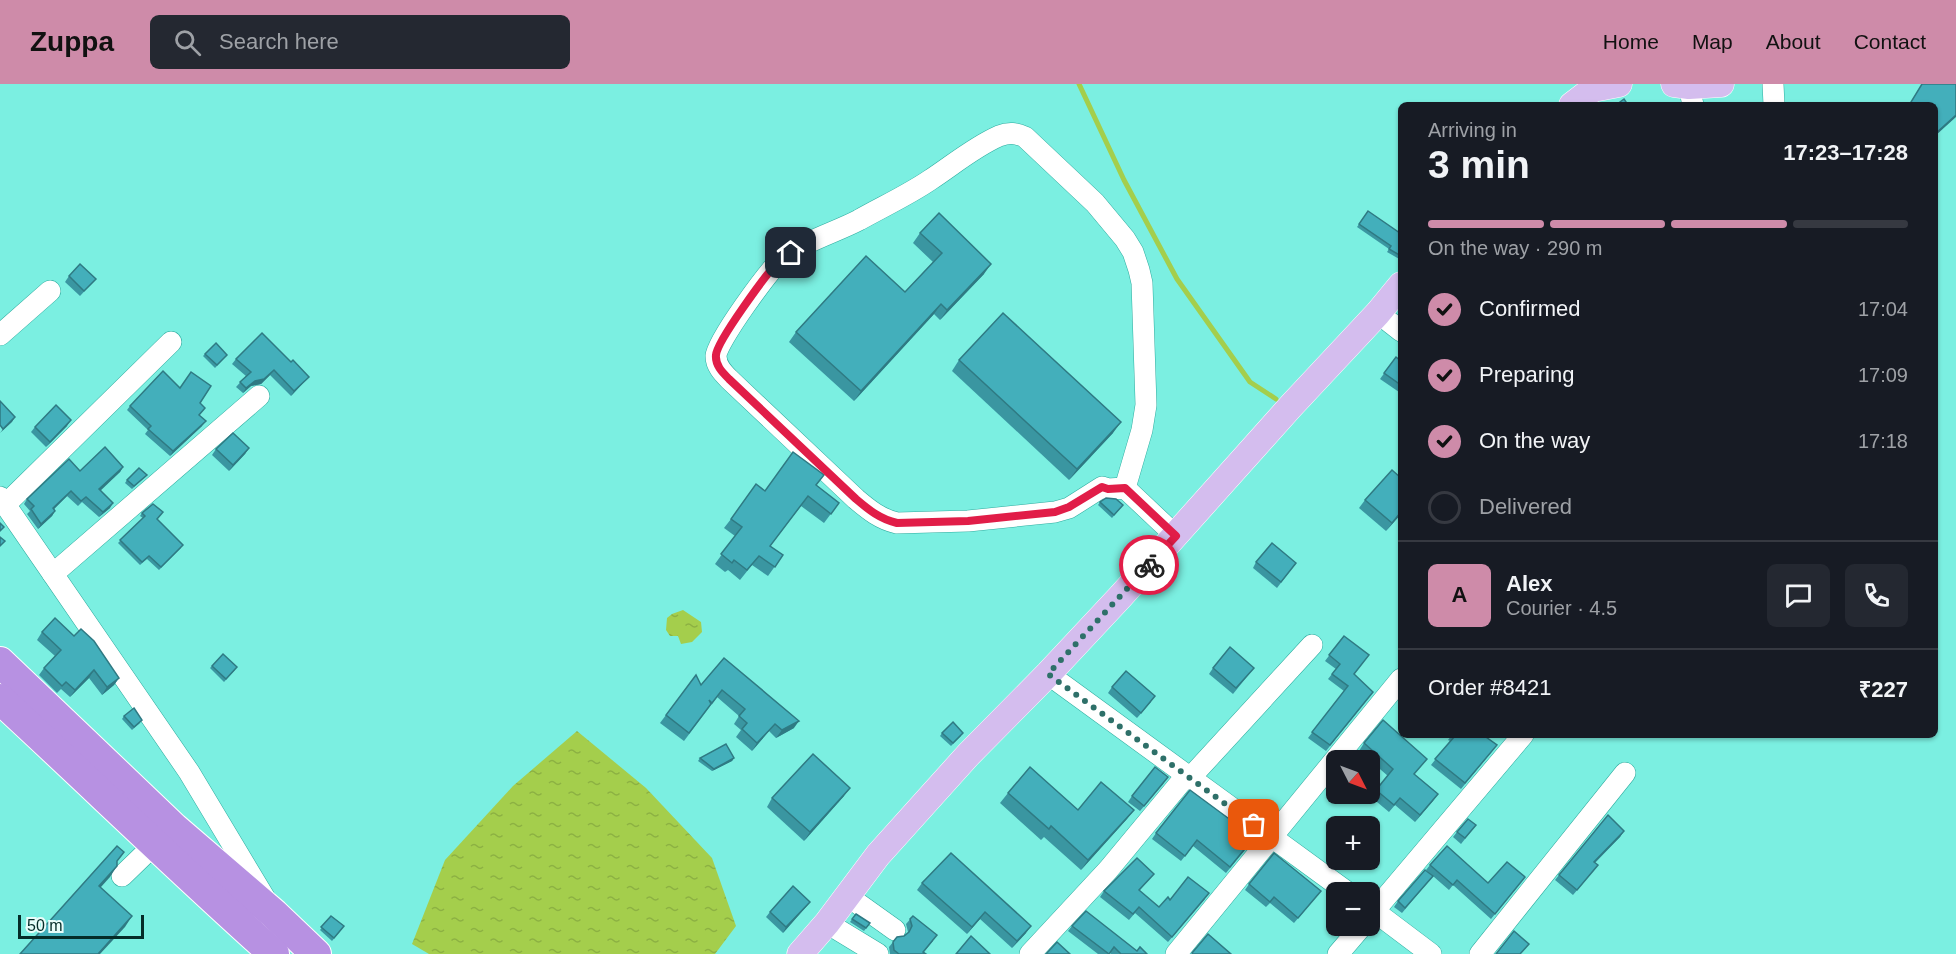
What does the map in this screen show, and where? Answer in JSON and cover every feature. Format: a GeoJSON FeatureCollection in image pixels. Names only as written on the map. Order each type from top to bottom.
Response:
{"type":"FeatureCollection","features":[{"type":"Feature","properties":{"kind":"highway"},"geometry":{"type":"LineString","coordinates":[[0,662],[174,828],[274,914],[316,954]]}},
{"type":"Feature","properties":{"kind":"highway"},"geometry":{"type":"LineString","coordinates":[[0,699],[154,845],[274,954]]}},
{"type":"Feature","properties":{"kind":"main road"},"geometry":{"type":"LineString","coordinates":[[1575,102],[1591,86],[1619,84]]}},
{"type":"Feature","properties":{"kind":"main road"},"geometry":{"type":"LineString","coordinates":[[1685,92],[1721,84]]}},
{"type":"Feature","properties":{"kind":"main road"},"geometry":{"type":"LineString","coordinates":[[800,954],[827,923],[878,855],[960,764],[1048,674],[1176,536],[1398,289]]}},
{"type":"Feature","properties":{"kind":"street"},"geometry":{"type":"LineString","coordinates":[[1773,84],[1774,102]]}},
{"type":"Feature","properties":{"kind":"street"},"geometry":{"type":"LineString","coordinates":[[1125,488],[1142,429],[1146,405],[1142,284],[1137,261],[1125,239],[1095,202],[1025,137],[1015,133],[1000,136],[968,153],[928,181],[784,258],[772,270],[728,330],[716,353],[716,361],[720,370],[729,379],[856,499],[871,512],[887,521],[897,523],[968,521],[1055,512],[1069,507],[1102,487],[1125,488],[1176,536]]}},
{"type":"Feature","properties":{"kind":"street"},"geometry":{"type":"LineString","coordinates":[[0,335],[50,291]]}},
{"type":"Feature","properties":{"kind":"street"},"geometry":{"type":"LineString","coordinates":[[1378,313],[1398,329]]}},
{"type":"Feature","properties":{"kind":"street"},"geometry":{"type":"LineString","coordinates":[[171,342],[3,501],[189,772],[274,914]]}},
{"type":"Feature","properties":{"kind":"street"},"geometry":{"type":"LineString","coordinates":[[53,574],[260,396]]}},
{"type":"Feature","properties":{"kind":"street"},"geometry":{"type":"LineString","coordinates":[[1030,954],[1108,870],[1188,777],[1312,645]]}},
{"type":"Feature","properties":{"kind":"street"},"geometry":{"type":"LineString","coordinates":[[1048,674],[1333,882]]}},
{"type":"Feature","properties":{"kind":"street"},"geometry":{"type":"LineString","coordinates":[[1176,954],[1398,683]]}},
{"type":"Feature","properties":{"kind":"street"},"geometry":{"type":"LineString","coordinates":[[1380,902],[1520,738]]}},
{"type":"Feature","properties":{"kind":"street"},"geometry":{"type":"LineString","coordinates":[[1480,954],[1625,773]]}},
{"type":"Feature","properties":{"kind":"street"},"geometry":{"type":"LineString","coordinates":[[122,876],[154,845]]}},
{"type":"Feature","properties":{"kind":"street"},"geometry":{"type":"LineString","coordinates":[[846,895],[895,930]]}},
{"type":"Feature","properties":{"kind":"street"},"geometry":{"type":"LineString","coordinates":[[1380,922],[1431,954]]}},
{"type":"Feature","properties":{"kind":"street"},"geometry":{"type":"LineString","coordinates":[[827,923],[878,954]]}},
{"type":"Feature","properties":{"kind":"street"},"geometry":{"type":"LineString","coordinates":[[1338,954],[1352,936]]}},
{"type":"Feature","properties":{"kind":"water"},"geometry":{"type":"Polygon","coordinates":[[[683,610],[701,622],[702,632],[692,642],[681,644],[678,636],[670,636],[666,630],[667,618],[683,610]]]}},
{"type":"Feature","properties":{"kind":"water"},"geometry":{"type":"Polygon","coordinates":[[[577,731],[646,788],[712,858],[736,926],[715,954],[429,954],[412,944],[445,860],[513,786],[577,731]]]}},
{"type":"Feature","properties":{"kind":"building"},"geometry":{"type":"Polygon","coordinates":[[[1922,84],[1956,84],[1956,115],[1938,131],[1938,102],[1911,102],[1922,84]]]}},
{"type":"Feature","properties":{"kind":"building"},"geometry":{"type":"Polygon","coordinates":[[[1368,211],[1398,232],[1398,254],[1389,249],[1391,246],[1359,224],[1368,211]]]}},
{"type":"Feature","properties":{"kind":"building"},"geometry":{"type":"Polygon","coordinates":[[[939,213],[991,264],[947,310],[941,304],[861,391],[796,332],[866,256],[905,292],[942,253],[920,233],[939,213]]]}},
{"type":"Feature","properties":{"kind":"building"},"geometry":{"type":"Polygon","coordinates":[[[80,264],[96,279],[84,291],[69,276],[80,264]]]}},
{"type":"Feature","properties":{"kind":"building"},"geometry":{"type":"Polygon","coordinates":[[[1003,313],[1121,422],[1077,469],[959,360],[1003,313]]]}},
{"type":"Feature","properties":{"kind":"building"},"geometry":{"type":"Polygon","coordinates":[[[262,333],[309,377],[294,391],[274,370],[264,379],[255,381],[246,388],[240,382],[251,372],[236,359],[262,333]]]}},
{"type":"Feature","properties":{"kind":"building"},"geometry":{"type":"Polygon","coordinates":[[[216,343],[227,355],[217,365],[205,354],[216,343]]]}},
{"type":"Feature","properties":{"kind":"building"},"geometry":{"type":"Polygon","coordinates":[[[1396,357],[1398,359],[1398,383],[1384,373],[1396,357]]]}},
{"type":"Feature","properties":{"kind":"building"},"geometry":{"type":"Polygon","coordinates":[[[163,371],[180,388],[191,372],[211,386],[200,403],[205,408],[199,415],[206,421],[173,451],[148,429],[151,426],[130,406],[163,371]]]}},
{"type":"Feature","properties":{"kind":"building"},"geometry":{"type":"Polygon","coordinates":[[[0,401],[15,417],[3,429],[0,425],[0,401]]]}},
{"type":"Feature","properties":{"kind":"building"},"geometry":{"type":"Polygon","coordinates":[[[56,405],[71,420],[50,442],[35,427],[56,405]]]}},
{"type":"Feature","properties":{"kind":"building"},"geometry":{"type":"Polygon","coordinates":[[[233,433],[249,448],[233,465],[216,449],[233,433]]]}},
{"type":"Feature","properties":{"kind":"building"},"geometry":{"type":"Polygon","coordinates":[[[105,447],[123,467],[99,489],[113,503],[103,512],[86,497],[81,501],[71,491],[53,508],[55,511],[41,524],[31,509],[34,506],[27,499],[69,459],[80,471],[105,447]]]}},
{"type":"Feature","properties":{"kind":"building"},"geometry":{"type":"Polygon","coordinates":[[[793,452],[824,475],[816,485],[839,503],[831,514],[808,496],[770,546],[783,555],[775,567],[759,556],[747,570],[734,560],[732,563],[721,554],[742,527],[731,519],[756,484],[765,491],[793,452]]]}},
{"type":"Feature","properties":{"kind":"building"},"geometry":{"type":"Polygon","coordinates":[[[139,468],[147,475],[134,486],[127,480],[139,468]]]}},
{"type":"Feature","properties":{"kind":"building"},"geometry":{"type":"Polygon","coordinates":[[[1392,470],[1398,475],[1398,516],[1392,523],[1365,500],[1392,470]]]}},
{"type":"Feature","properties":{"kind":"building"},"geometry":{"type":"Polygon","coordinates":[[[1106,498],[1116,499],[1123,505],[1114,515],[1100,502],[1106,498]]]}},
{"type":"Feature","properties":{"kind":"building"},"geometry":{"type":"Polygon","coordinates":[[[153,504],[163,512],[157,519],[183,545],[161,567],[149,556],[142,562],[120,540],[145,516],[142,513],[153,504]]]}},
{"type":"Feature","properties":{"kind":"building"},"geometry":{"type":"Polygon","coordinates":[[[1272,543],[1296,563],[1281,582],[1256,562],[1272,543]]]}},
{"type":"Feature","properties":{"kind":"building"},"geometry":{"type":"Polygon","coordinates":[[[55,618],[74,636],[81,629],[94,641],[119,678],[107,687],[94,670],[75,690],[66,682],[62,686],[44,668],[61,650],[42,632],[55,618]]]}},
{"type":"Feature","properties":{"kind":"building"},"geometry":{"type":"Polygon","coordinates":[[[1344,636],[1369,655],[1354,674],[1373,692],[1330,745],[1312,732],[1348,686],[1332,674],[1340,664],[1329,655],[1344,636]]]}},
{"type":"Feature","properties":{"kind":"building"},"geometry":{"type":"Polygon","coordinates":[[[1230,647],[1254,668],[1236,688],[1213,668],[1230,647]]]}},
{"type":"Feature","properties":{"kind":"building"},"geometry":{"type":"Polygon","coordinates":[[[223,654],[237,667],[226,679],[212,666],[223,654]]]}},
{"type":"Feature","properties":{"kind":"building"},"geometry":{"type":"Polygon","coordinates":[[[724,658],[799,721],[782,730],[775,724],[757,743],[742,729],[747,723],[739,716],[745,709],[722,690],[712,703],[709,700],[711,704],[689,733],[666,715],[696,675],[701,685],[724,658]]]}},
{"type":"Feature","properties":{"kind":"building"},"geometry":{"type":"Polygon","coordinates":[[[1126,671],[1155,696],[1141,713],[1112,687],[1126,671]]]}},
{"type":"Feature","properties":{"kind":"building"},"geometry":{"type":"Polygon","coordinates":[[[134,708],[142,720],[134,727],[124,716],[134,708]]]}},
{"type":"Feature","properties":{"kind":"building"},"geometry":{"type":"Polygon","coordinates":[[[1383,720],[1398,733],[1398,738],[1403,738],[1427,759],[1414,774],[1438,794],[1420,815],[1400,798],[1394,805],[1380,793],[1380,785],[1393,769],[1380,757],[1380,750],[1372,750],[1364,743],[1383,720]]]}},
{"type":"Feature","properties":{"kind":"building"},"geometry":{"type":"Polygon","coordinates":[[[953,722],[963,733],[953,743],[942,733],[953,722]]]}},
{"type":"Feature","properties":{"kind":"building"},"geometry":{"type":"Polygon","coordinates":[[[1453,738],[1487,738],[1497,745],[1465,783],[1435,759],[1453,738]]]}},
{"type":"Feature","properties":{"kind":"building"},"geometry":{"type":"Polygon","coordinates":[[[726,744],[734,758],[714,769],[700,758],[726,744]]]}},
{"type":"Feature","properties":{"kind":"building"},"geometry":{"type":"Polygon","coordinates":[[[813,754],[850,788],[810,832],[772,798],[813,754]]]}},
{"type":"Feature","properties":{"kind":"building"},"geometry":{"type":"Polygon","coordinates":[[[1030,767],[1078,810],[1101,782],[1134,810],[1088,860],[1051,826],[1049,829],[1008,793],[1030,767]]]}},
{"type":"Feature","properties":{"kind":"building"},"geometry":{"type":"Polygon","coordinates":[[[1155,767],[1168,777],[1144,806],[1132,796],[1155,767]]]}},
{"type":"Feature","properties":{"kind":"building"},"geometry":{"type":"Polygon","coordinates":[[[1190,790],[1232,821],[1252,840],[1230,867],[1197,840],[1185,856],[1156,833],[1190,790]]]}},
{"type":"Feature","properties":{"kind":"building"},"geometry":{"type":"Polygon","coordinates":[[[1608,815],[1624,831],[1594,862],[1598,865],[1577,890],[1559,875],[1608,815]]]}},
{"type":"Feature","properties":{"kind":"building"},"geometry":{"type":"Polygon","coordinates":[[[1468,819],[1476,825],[1465,838],[1457,832],[1468,819]]]}},
{"type":"Feature","properties":{"kind":"building"},"geometry":{"type":"Polygon","coordinates":[[[117,846],[124,852],[117,861],[117,866],[99,886],[132,916],[98,954],[20,954],[117,846]]]}},
{"type":"Feature","properties":{"kind":"building"},"geometry":{"type":"Polygon","coordinates":[[[1447,846],[1488,883],[1507,862],[1525,877],[1495,914],[1457,880],[1453,885],[1430,865],[1447,846]]]}},
{"type":"Feature","properties":{"kind":"building"},"geometry":{"type":"Polygon","coordinates":[[[951,853],[1031,926],[1017,941],[985,912],[972,927],[922,883],[951,853]]]}},
{"type":"Feature","properties":{"kind":"building"},"geometry":{"type":"Polygon","coordinates":[[[1274,853],[1321,891],[1298,918],[1274,897],[1270,902],[1249,884],[1274,853]]]}},
{"type":"Feature","properties":{"kind":"building"},"geometry":{"type":"Polygon","coordinates":[[[1137,858],[1154,874],[1139,890],[1159,907],[1168,897],[1170,900],[1188,877],[1209,893],[1172,937],[1139,907],[1133,914],[1104,891],[1137,858]]]}},
{"type":"Feature","properties":{"kind":"building"},"geometry":{"type":"Polygon","coordinates":[[[1425,870],[1433,876],[1405,908],[1398,901],[1425,870]]]}},
{"type":"Feature","properties":{"kind":"building"},"geometry":{"type":"Polygon","coordinates":[[[793,886],[810,902],[786,927],[770,912],[793,886]]]}},
{"type":"Feature","properties":{"kind":"building"},"geometry":{"type":"Polygon","coordinates":[[[1086,911],[1137,951],[1140,947],[1147,954],[1121,954],[1114,947],[1109,954],[1072,926],[1086,911]]]}},
{"type":"Feature","properties":{"kind":"building"},"geometry":{"type":"Polygon","coordinates":[[[856,914],[870,923],[866,928],[852,919],[856,914]]]}},
{"type":"Feature","properties":{"kind":"building"},"geometry":{"type":"Polygon","coordinates":[[[331,916],[344,926],[334,938],[321,927],[331,916]]]}},
{"type":"Feature","properties":{"kind":"building"},"geometry":{"type":"Polygon","coordinates":[[[913,916],[937,935],[923,952],[926,954],[899,954],[894,950],[893,942],[897,937],[909,932],[912,926],[910,919],[913,916]]]}},
{"type":"Feature","properties":{"kind":"building"},"geometry":{"type":"Polygon","coordinates":[[[1514,931],[1529,944],[1520,954],[1496,954],[1514,931]]]}},
{"type":"Feature","properties":{"kind":"building"},"geometry":{"type":"Polygon","coordinates":[[[1208,934],[1231,954],[1193,954],[1208,934]]]}},
{"type":"Feature","properties":{"kind":"building"},"geometry":{"type":"Polygon","coordinates":[[[971,936],[990,954],[956,954],[971,936]]]}},
{"type":"Feature","properties":{"kind":"building"},"geometry":{"type":"Polygon","coordinates":[[[1057,942],[1070,954],[1046,954],[1057,942]]]}},
{"type":"Feature","properties":{"kind":"waterway"},"geometry":{"type":"LineString","coordinates":[[1079,84],[1124,180],[1177,279],[1250,382],[1276,399]]}},
{"type":"Feature","properties":{"kind":"way so far"},"geometry":{"type":"LineString","coordinates":[[1149,565],[1048,674],[1254,825]]}},
{"type":"Feature","properties":{"kind":"route"},"geometry":{"type":"LineString","coordinates":[[791,253],[772,270],[728,330],[719,344],[716,361],[720,370],[729,379],[856,499],[881,519],[897,523],[968,521],[1062,511],[1102,487],[1125,488],[1176,536],[1149,565]]}}]}
